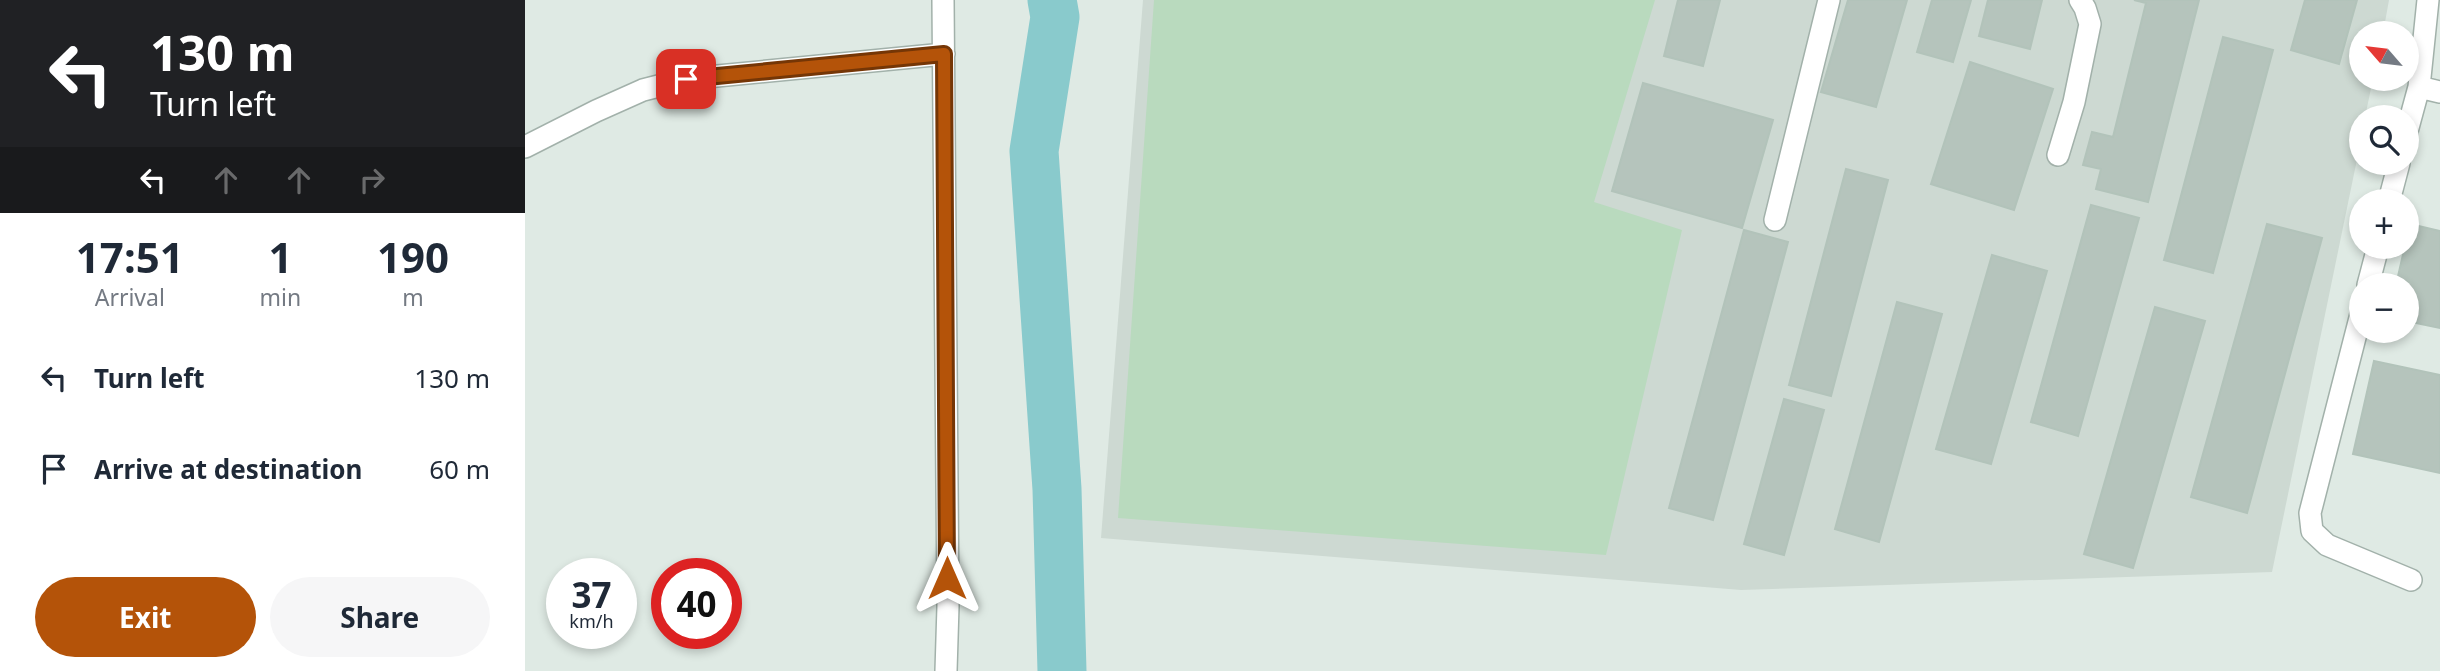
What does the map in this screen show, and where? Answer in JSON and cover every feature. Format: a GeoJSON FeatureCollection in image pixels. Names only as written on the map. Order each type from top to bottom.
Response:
{"type":"FeatureCollection","features":[{"type":"Feature","properties":{"kind":"street"},"geometry":{"type":"LineString","coordinates":[[943,0],[948,592],[946,671]]}},
{"type":"Feature","properties":{"kind":"street"},"geometry":{"type":"LineString","coordinates":[[1775,220],[1829,0]]}},
{"type":"Feature","properties":{"kind":"street"},"geometry":{"type":"LineString","coordinates":[[2058,155],[2074,102],[2090,24],[2080,0]]}},
{"type":"Feature","properties":{"kind":"street"},"geometry":{"type":"LineString","coordinates":[[2428,0],[2419,87],[2440,92]]}},
{"type":"Feature","properties":{"kind":"street"},"geometry":{"type":"LineString","coordinates":[[525,148],[643,90],[686,79],[944,54]]}},
{"type":"Feature","properties":{"kind":"street"},"geometry":{"type":"LineString","coordinates":[[2354,343],[2310,513],[2312,531],[2327,545],[2411,580]]}},
{"type":"Feature","properties":{"kind":"shaded area"},"geometry":{"type":"Polygon","coordinates":[[[1143,0],[2389,0],[2385,21],[2349,21],[2349,91],[2370,91],[2368,105],[2349,105],[2349,175],[2354,175],[2272,572],[1741,590],[1101,538],[1143,0]]]}},
{"type":"Feature","properties":{"kind":"green space"},"geometry":{"type":"Polygon","coordinates":[[[1154,0],[1655,0],[1594,202],[1682,230],[1606,555],[1118,518],[1154,0]]]}},
{"type":"Feature","properties":{"kind":"building"},"geometry":{"type":"Polygon","coordinates":[[[1678,0],[1720,0],[1703,66],[1664,56],[1678,0]]]}},
{"type":"Feature","properties":{"kind":"building"},"geometry":{"type":"Polygon","coordinates":[[[1848,0],[1907,0],[1876,107],[1821,92],[1848,0]]]}},
{"type":"Feature","properties":{"kind":"building"},"geometry":{"type":"Polygon","coordinates":[[[1932,0],[1971,0],[1953,62],[1917,52],[1932,0]]]}},
{"type":"Feature","properties":{"kind":"building"},"geometry":{"type":"Polygon","coordinates":[[[1988,0],[2042,0],[2030,49],[1979,36],[1988,0]]]}},
{"type":"Feature","properties":{"kind":"building"},"geometry":{"type":"Polygon","coordinates":[[[2134,0],[2199,0],[2148,202],[2096,189],[2101,169],[2083,165],[2092,132],[2113,137],[2146,3],[2134,0]]]}},
{"type":"Feature","properties":{"kind":"building"},"geometry":{"type":"Polygon","coordinates":[[[2305,0],[2357,0],[2339,64],[2291,50],[2305,0]]]}},
{"type":"Feature","properties":{"kind":"building"},"geometry":{"type":"Polygon","coordinates":[[[2223,37],[2273,50],[2213,273],[2164,260],[2223,37]]]}},
{"type":"Feature","properties":{"kind":"building"},"geometry":{"type":"Polygon","coordinates":[[[1970,62],[2053,89],[2014,210],[1931,184],[1970,62]]]}},
{"type":"Feature","properties":{"kind":"building"},"geometry":{"type":"Polygon","coordinates":[[[1643,83],[1773,120],[1742,228],[1612,191],[1643,83]]]}},
{"type":"Feature","properties":{"kind":"building"},"geometry":{"type":"Polygon","coordinates":[[[1846,169],[1888,180],[1831,396],[1789,385],[1846,169]]]}},
{"type":"Feature","properties":{"kind":"building"},"geometry":{"type":"Polygon","coordinates":[[[2091,205],[2139,218],[2078,436],[2031,422],[2091,205]]]}},
{"type":"Feature","properties":{"kind":"building"},"geometry":{"type":"Polygon","coordinates":[[[2267,224],[2322,238],[2247,513],[2191,497],[2267,224]]]}},
{"type":"Feature","properties":{"kind":"building"},"geometry":{"type":"Polygon","coordinates":[[[2419,226],[2440,231],[2440,328],[2419,324],[2419,273],[2399,273],[2402,259],[2419,259],[2419,226]]]}},
{"type":"Feature","properties":{"kind":"building"},"geometry":{"type":"Polygon","coordinates":[[[1744,230],[1788,242],[1713,520],[1669,508],[1744,230]]]}},
{"type":"Feature","properties":{"kind":"building"},"geometry":{"type":"Polygon","coordinates":[[[1992,255],[2047,271],[1991,464],[1936,449],[1992,255]]]}},
{"type":"Feature","properties":{"kind":"building"},"geometry":{"type":"Polygon","coordinates":[[[1897,302],[1942,314],[1879,542],[1835,529],[1897,302]]]}},
{"type":"Feature","properties":{"kind":"building"},"geometry":{"type":"Polygon","coordinates":[[[2155,307],[2205,321],[2133,568],[2084,554],[2155,307]]]}},
{"type":"Feature","properties":{"kind":"building"},"geometry":{"type":"Polygon","coordinates":[[[2374,361],[2440,375],[2440,473],[2353,454],[2374,361]]]}},
{"type":"Feature","properties":{"kind":"building"},"geometry":{"type":"Polygon","coordinates":[[[1784,399],[1824,410],[1784,555],[1744,544],[1784,399]]]}},
{"type":"Feature","properties":{"kind":"waterway"},"geometry":{"type":"LineString","coordinates":[[1052,0],[1055,17],[1034,151],[1057,489],[1062,671]]}},
{"type":"Feature","properties":{"kind":"route"},"geometry":{"type":"LineString","coordinates":[[686,79],[944,54],[947,578]]}}]}
